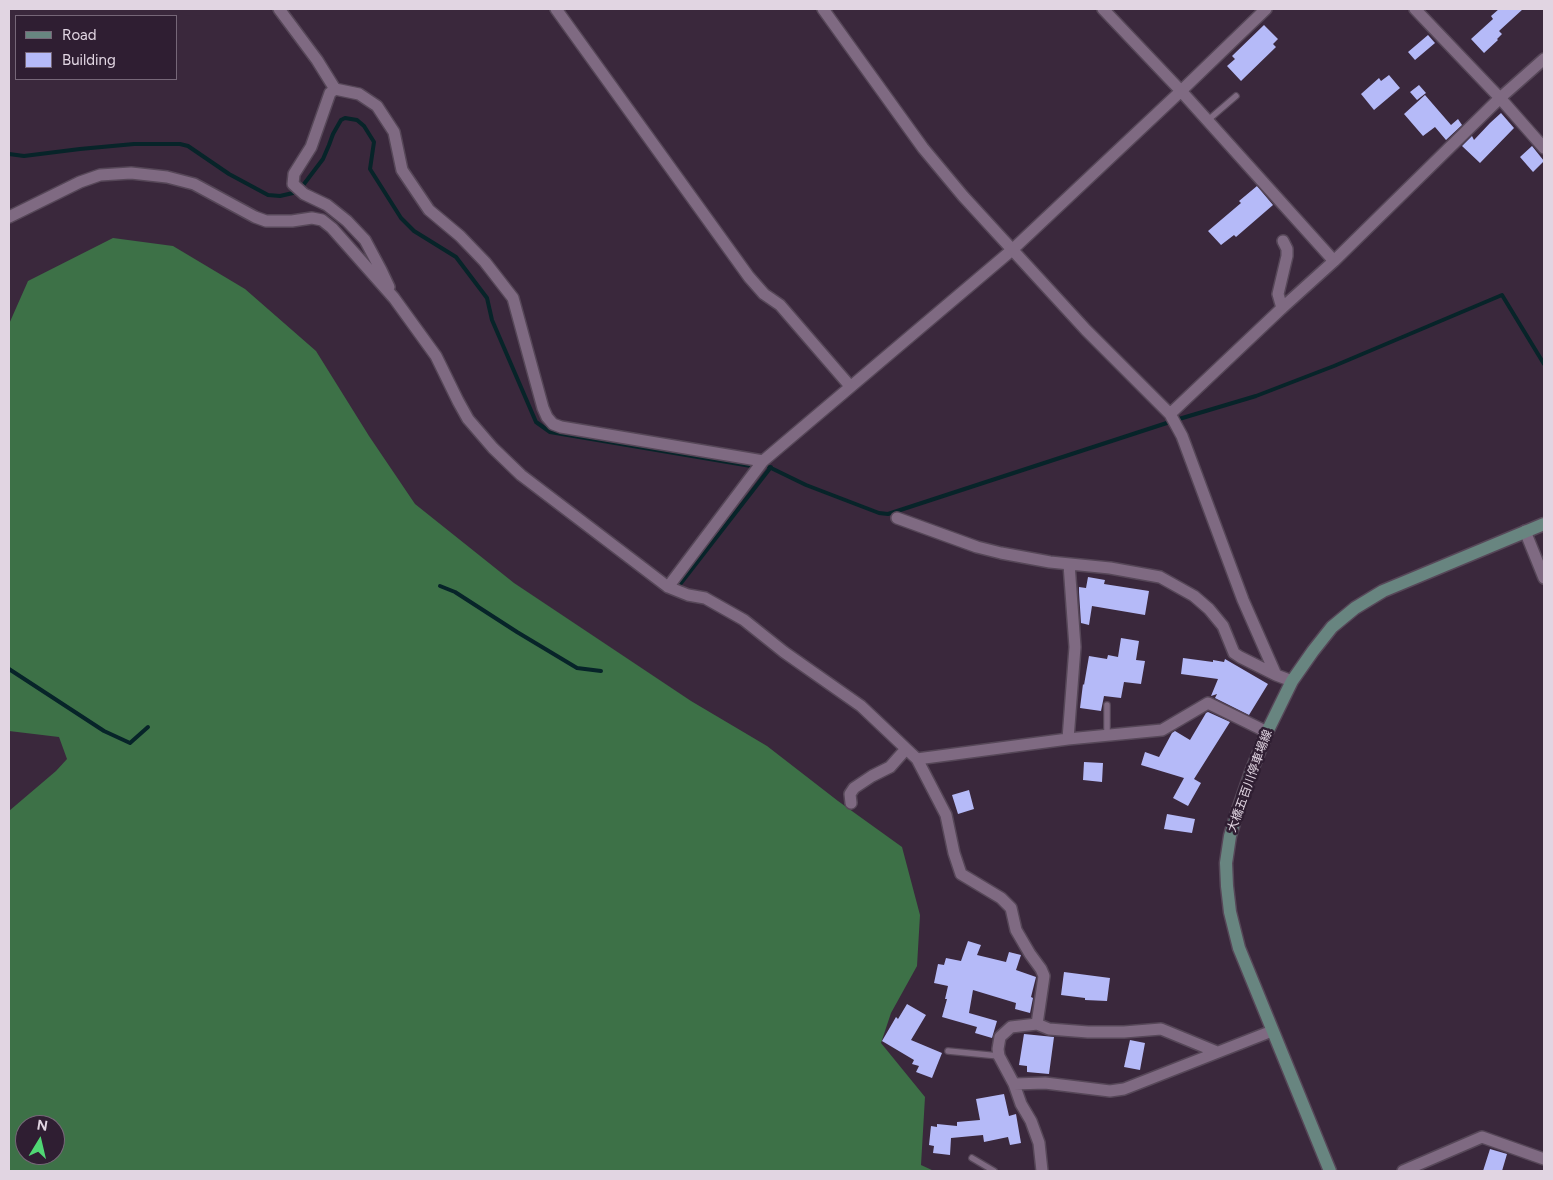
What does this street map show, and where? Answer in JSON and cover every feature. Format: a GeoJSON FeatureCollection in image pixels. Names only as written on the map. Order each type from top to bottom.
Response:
{"type":"FeatureCollection","features":[{"type":"Feature","properties":{"kind":"main road","name":"大橋五百川停車場線"},"geometry":{"type":"LineString","coordinates":[[1330,1171],[1239,948],[1230,912],[1226,863],[1230,836],[1251,772],[1267,732],[1292,681],[1332,627],[1355,608],[1382,591],[1544,524]]}},
{"type":"Feature","properties":{"kind":"street"},"geometry":{"type":"LineString","coordinates":[[279,9],[317,60],[335,89]]}},
{"type":"Feature","properties":{"kind":"street"},"geometry":{"type":"LineString","coordinates":[[556,9],[749,277],[764,294],[780,305],[850,386]]}},
{"type":"Feature","properties":{"kind":"street"},"geometry":{"type":"LineString","coordinates":[[823,9],[923,148],[963,196],[1086,330],[1170,414],[1182,436],[1243,600],[1276,675]]}},
{"type":"Feature","properties":{"kind":"street"},"geometry":{"type":"LineString","coordinates":[[1103,9],[1181,91],[1334,261]]}},
{"type":"Feature","properties":{"kind":"street"},"geometry":{"type":"LineString","coordinates":[[668,586],[763,462],[1012,250],[1266,9]]}},
{"type":"Feature","properties":{"kind":"street"},"geometry":{"type":"LineString","coordinates":[[1414,9],[1500,98],[1544,148]]}},
{"type":"Feature","properties":{"kind":"street"},"geometry":{"type":"LineString","coordinates":[[1170,414],[1334,261],[1500,98],[1544,59]]}},
{"type":"Feature","properties":{"kind":"street"},"geometry":{"type":"LineString","coordinates":[[394,298],[382,270],[365,240],[347,221],[327,205],[304,194],[293,184],[294,174],[311,147],[330,93],[335,89],[359,94],[377,106],[394,132],[402,170],[428,210],[460,236],[485,262],[513,298],[543,408],[553,424],[560,427],[763,462]]}},
{"type":"Feature","properties":{"kind":"street"},"geometry":{"type":"LineString","coordinates":[[9,217],[80,182],[100,175],[131,173],[167,177],[194,184],[266,221],[292,221],[312,218],[322,220],[332,228],[394,298],[436,356],[468,419],[493,448],[521,475],[668,586],[688,595],[705,598],[744,620],[784,652],[861,706],[917,758],[946,815],[954,853],[961,874],[1001,898],[1011,908],[1016,930],[1041,969],[1044,976],[1037,1024]]}},
{"type":"Feature","properties":{"kind":"street"},"geometry":{"type":"LineString","coordinates":[[1282,308],[1278,294],[1287,256],[1287,249],[1283,242]]}},
{"type":"Feature","properties":{"kind":"street"},"geometry":{"type":"LineString","coordinates":[[897,518],[977,548],[1023,558],[1110,568],[1160,577],[1194,596],[1208,609],[1223,626],[1234,653],[1276,675],[1292,681]]}},
{"type":"Feature","properties":{"kind":"street"},"geometry":{"type":"LineString","coordinates":[[1525,532],[1544,578]]}},
{"type":"Feature","properties":{"kind":"street"},"geometry":{"type":"LineString","coordinates":[[1068,739],[1075,647],[1070,564]]}},
{"type":"Feature","properties":{"kind":"street"},"geometry":{"type":"LineString","coordinates":[[917,758],[1068,739],[1162,730],[1208,703],[1267,732]]}},
{"type":"Feature","properties":{"kind":"street"},"geometry":{"type":"LineString","coordinates":[[851,803],[850,794],[854,788],[890,767],[906,749]]}},
{"type":"Feature","properties":{"kind":"street"},"geometry":{"type":"LineString","coordinates":[[1042,1171],[1039,1143],[1032,1121],[1021,1104],[1014,1084],[999,1056],[998,1043],[1000,1037],[1011,1026],[1037,1024],[1049,1029],[1088,1032],[1124,1032],[1161,1028],[1217,1052]]}},
{"type":"Feature","properties":{"kind":"street"},"geometry":{"type":"LineString","coordinates":[[1014,1084],[1045,1083],[1110,1091],[1124,1089],[1272,1031]]}},
{"type":"Feature","properties":{"kind":"street"},"geometry":{"type":"LineString","coordinates":[[1403,1171],[1482,1137],[1544,1159]]}},
{"type":"Feature","properties":{"kind":"lane"},"geometry":{"type":"LineString","coordinates":[[1207,121],[1236,96]]}},
{"type":"Feature","properties":{"kind":"lane"},"geometry":{"type":"LineString","coordinates":[[1107,735],[1108,705]]}},
{"type":"Feature","properties":{"kind":"lane"},"geometry":{"type":"LineString","coordinates":[[948,1051],[999,1056]]}},
{"type":"Feature","properties":{"kind":"lane"},"geometry":{"type":"LineString","coordinates":[[972,1158],[994,1171]]}},
{"type":"Feature","properties":{"kind":"green space"},"geometry":{"type":"Polygon","coordinates":[[[113,238],[173,246],[245,289],[316,351],[369,436],[415,504],[514,583],[691,701],[767,746],[838,801],[902,847],[920,915],[917,966],[891,1013],[881,1043],[925,1097],[921,1165],[934,1171],[9,1171],[9,811],[56,771],[67,759],[59,737],[9,731],[9,324],[28,281],[113,238]]]}},
{"type":"Feature","properties":{"kind":"building"},"geometry":{"type":"Polygon","coordinates":[[[1499,9],[1523,9],[1499,31],[1502,34],[1498,40],[1484,53],[1471,39],[1493,19],[1491,16],[1499,9]]]}},
{"type":"Feature","properties":{"kind":"building"},"geometry":{"type":"Polygon","coordinates":[[[1264,25],[1278,39],[1273,44],[1276,47],[1241,81],[1227,66],[1235,59],[1232,56],[1264,25]]]}},
{"type":"Feature","properties":{"kind":"building"},"geometry":{"type":"Polygon","coordinates":[[[1428,35],[1435,43],[1415,60],[1408,52],[1428,35]]]}},
{"type":"Feature","properties":{"kind":"building"},"geometry":{"type":"Polygon","coordinates":[[[1389,75],[1400,88],[1374,110],[1361,94],[1379,78],[1381,81],[1389,75]]]}},
{"type":"Feature","properties":{"kind":"building"},"geometry":{"type":"Polygon","coordinates":[[[1419,85],[1426,93],[1417,100],[1410,92],[1419,85]]]}},
{"type":"Feature","properties":{"kind":"building"},"geometry":{"type":"Polygon","coordinates":[[[1425,95],[1451,125],[1458,119],[1462,125],[1446,140],[1435,127],[1423,136],[1404,114],[1425,95]]]}},
{"type":"Feature","properties":{"kind":"building"},"geometry":{"type":"Polygon","coordinates":[[[1501,113],[1514,128],[1480,163],[1462,146],[1472,136],[1474,140],[1501,113]]]}},
{"type":"Feature","properties":{"kind":"building"},"geometry":{"type":"Polygon","coordinates":[[[1532,146],[1544,161],[1533,172],[1520,157],[1532,146]]]}},
{"type":"Feature","properties":{"kind":"building"},"geometry":{"type":"Polygon","coordinates":[[[1257,186],[1273,205],[1236,237],[1234,235],[1221,245],[1208,231],[1241,203],[1239,201],[1257,186]]]}},
{"type":"Feature","properties":{"kind":"building"},"geometry":{"type":"Polygon","coordinates":[[[1088,577],[1105,580],[1104,584],[1149,591],[1145,615],[1092,606],[1089,625],[1081,623],[1079,587],[1086,588],[1088,577]]]}},
{"type":"Feature","properties":{"kind":"building"},"geometry":{"type":"Polygon","coordinates":[[[1121,638],[1139,641],[1136,660],[1145,661],[1141,684],[1124,682],[1121,698],[1104,696],[1101,711],[1080,708],[1089,656],[1107,659],[1108,655],[1118,657],[1121,638]]]}},
{"type":"Feature","properties":{"kind":"building"},"geometry":{"type":"Polygon","coordinates":[[[1183,658],[1213,662],[1213,660],[1224,662],[1225,659],[1268,684],[1249,715],[1215,698],[1217,694],[1211,696],[1218,679],[1181,674],[1183,658]]]}},
{"type":"Feature","properties":{"kind":"building"},"geometry":{"type":"Polygon","coordinates":[[[1208,712],[1230,722],[1194,779],[1201,783],[1188,806],[1173,798],[1184,778],[1141,765],[1145,752],[1159,757],[1172,733],[1175,731],[1190,740],[1208,712]]]}},
{"type":"Feature","properties":{"kind":"building"},"geometry":{"type":"Polygon","coordinates":[[[1084,762],[1103,763],[1102,782],[1083,780],[1084,762]]]}},
{"type":"Feature","properties":{"kind":"building"},"geometry":{"type":"Polygon","coordinates":[[[969,790],[974,809],[958,814],[952,795],[969,790]]]}},
{"type":"Feature","properties":{"kind":"building"},"geometry":{"type":"Polygon","coordinates":[[[1167,814],[1195,819],[1192,833],[1164,829],[1167,814]]]}},
{"type":"Feature","properties":{"kind":"building"},"geometry":{"type":"Polygon","coordinates":[[[968,941],[981,945],[977,955],[1006,962],[1009,952],[1021,955],[1016,970],[1036,977],[1031,997],[1033,998],[1030,1013],[1015,1009],[1016,1003],[973,990],[969,1013],[997,1021],[992,1038],[975,1033],[977,1027],[942,1017],[948,986],[934,983],[938,964],[944,965],[946,958],[961,961],[968,941]]]}},
{"type":"Feature","properties":{"kind":"building"},"geometry":{"type":"Polygon","coordinates":[[[1064,972],[1110,978],[1107,1001],[1085,1000],[1085,998],[1061,995],[1064,972]]]}},
{"type":"Feature","properties":{"kind":"building"},"geometry":{"type":"Polygon","coordinates":[[[907,1004],[926,1015],[911,1040],[942,1053],[932,1078],[916,1072],[919,1066],[912,1064],[914,1060],[882,1041],[896,1017],[898,1019],[907,1004]]]}},
{"type":"Feature","properties":{"kind":"building"},"geometry":{"type":"Polygon","coordinates":[[[1024,1034],[1054,1037],[1049,1074],[1027,1072],[1027,1066],[1019,1065],[1024,1034]]]}},
{"type":"Feature","properties":{"kind":"building"},"geometry":{"type":"Polygon","coordinates":[[[1130,1040],[1145,1043],[1140,1070],[1124,1067],[1130,1040]]]}},
{"type":"Feature","properties":{"kind":"building"},"geometry":{"type":"Polygon","coordinates":[[[1004,1094],[1009,1116],[1016,1114],[1021,1143],[1010,1145],[1008,1137],[984,1142],[983,1135],[951,1138],[950,1155],[933,1153],[934,1146],[929,1145],[931,1126],[937,1127],[937,1124],[957,1126],[957,1122],[980,1120],[976,1099],[1004,1094]]]}},
{"type":"Feature","properties":{"kind":"building"},"geometry":{"type":"Polygon","coordinates":[[[1490,1149],[1507,1154],[1502,1171],[1483,1171],[1490,1149]]]}},
{"type":"Feature","properties":{"kind":"waterway"},"geometry":{"type":"LineString","coordinates":[[9,154],[24,156],[134,144],[180,144],[188,146],[229,174],[268,195],[280,196],[293,193],[301,188],[323,159],[341,120],[345,118],[357,120],[364,126],[374,142],[370,169],[401,218],[414,231],[456,257],[487,298],[492,320],[536,422],[550,432],[751,466]]}},
{"type":"Feature","properties":{"kind":"waterway"},"geometry":{"type":"LineString","coordinates":[[769,467],[806,485],[879,513],[888,514],[1179,419],[1256,396],[1334,366],[1502,295],[1544,364]]}},
{"type":"Feature","properties":{"kind":"waterway"},"geometry":{"type":"LineString","coordinates":[[681,583],[771,467]]}},
{"type":"Feature","properties":{"kind":"waterway"},"geometry":{"type":"LineString","coordinates":[[440,586],[455,592],[577,668],[601,671]]}},
{"type":"Feature","properties":{"kind":"waterway"},"geometry":{"type":"LineString","coordinates":[[9,669],[104,731],[130,743],[148,727]]}}]}
